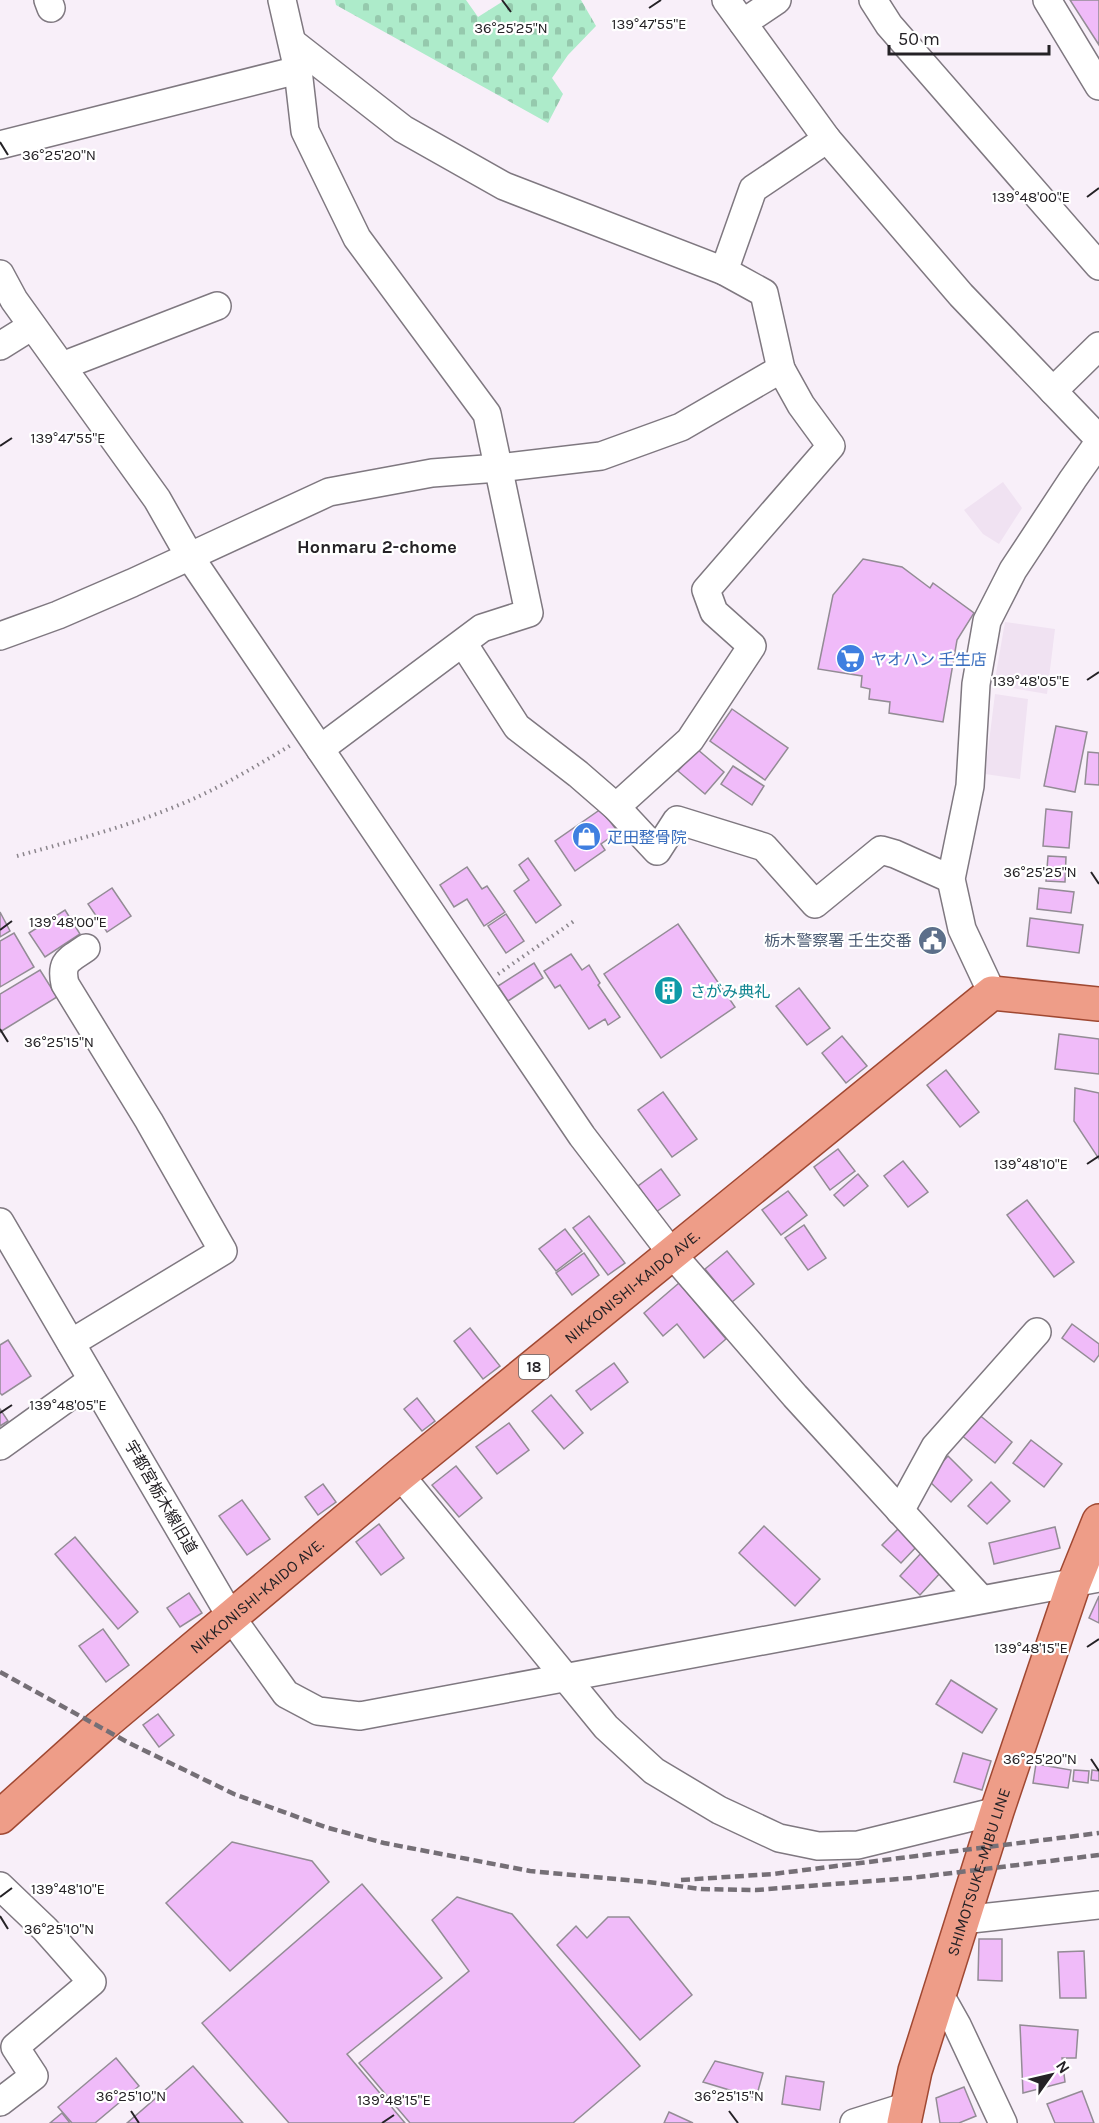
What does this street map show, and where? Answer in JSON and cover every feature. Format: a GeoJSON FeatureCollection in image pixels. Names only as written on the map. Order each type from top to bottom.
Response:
{"type":"FeatureCollection","features":[{"type":"Feature","properties":{"kind":"main road"},"geometry":{"type":"LineString","coordinates":[[992,993],[1099,1004]]}},
{"type":"Feature","properties":{"kind":"main road","name":"NIKKONISHI-KAIDO AVE."},"geometry":{"type":"LineString","coordinates":[[0,1817],[100,1727],[400,1475],[992,993]]}},
{"type":"Feature","properties":{"kind":"main road","name":"SHIMOTSUKE-MIBU LINE"},"geometry":{"type":"LineString","coordinates":[[906,2114],[915,2071],[997,1811],[1087,1580],[1099,1521]]}},
{"type":"Feature","properties":{"kind":"street"},"geometry":{"type":"LineString","coordinates":[[282,0],[298,70],[305,131],[357,238],[486,414],[529,613],[482,628],[315,741]]}},
{"type":"Feature","properties":{"kind":"street"},"geometry":{"type":"LineString","coordinates":[[726,0],[827,139],[961,295],[1099,441],[1013,570],[987,621],[976,684],[970,786],[951,879],[962,929],[992,993]]}},
{"type":"Feature","properties":{"kind":"street"},"geometry":{"type":"LineString","coordinates":[[743,23],[777,0]]}},
{"type":"Feature","properties":{"kind":"street"},"geometry":{"type":"LineString","coordinates":[[873,0],[889,25],[1099,266]]}},
{"type":"Feature","properties":{"kind":"street"},"geometry":{"type":"LineString","coordinates":[[1047,0],[1099,86]]}},
{"type":"Feature","properties":{"kind":"street"},"geometry":{"type":"LineString","coordinates":[[293,43],[403,129],[504,186],[724,271],[764,293],[780,369],[801,405],[831,446],[706,590],[714,612],[752,646],[690,740],[615,807]]}},
{"type":"Feature","properties":{"kind":"street"},"geometry":{"type":"LineString","coordinates":[[0,145],[298,70]]}},
{"type":"Feature","properties":{"kind":"street"},"geometry":{"type":"LineString","coordinates":[[724,271],[753,189],[827,139]]}},
{"type":"Feature","properties":{"kind":"street"},"geometry":{"type":"LineString","coordinates":[[0,274],[32,326],[157,498],[190,557],[582,1136],[673,1255],[795,1396],[981,1599]]}},
{"type":"Feature","properties":{"kind":"street"},"geometry":{"type":"LineString","coordinates":[[62,366],[217,306]]}},
{"type":"Feature","properties":{"kind":"street"},"geometry":{"type":"LineString","coordinates":[[0,346],[32,326]]}},
{"type":"Feature","properties":{"kind":"street"},"geometry":{"type":"LineString","coordinates":[[1053,392],[1099,346]]}},
{"type":"Feature","properties":{"kind":"street"},"geometry":{"type":"LineString","coordinates":[[0,636],[57,615],[190,557],[329,492],[432,473],[601,456],[681,427],[780,369]]}},
{"type":"Feature","properties":{"kind":"street"},"geometry":{"type":"LineString","coordinates":[[463,643],[517,727],[578,774],[615,807],[657,851],[677,820],[764,847],[815,904],[881,850],[951,879]]}},
{"type":"Feature","properties":{"kind":"street"},"geometry":{"type":"LineString","coordinates":[[71,1343],[223,1251],[149,1121],[65,984],[62,972],[65,963],[86,948]]}},
{"type":"Feature","properties":{"kind":"street","name":"宇都宮栃木線旧道"},"geometry":{"type":"LineString","coordinates":[[0,1222],[231,1617],[286,1694],[318,1711],[360,1716],[1087,1580]]}},
{"type":"Feature","properties":{"kind":"street"},"geometry":{"type":"LineString","coordinates":[[900,1511],[935,1447],[1037,1332]]}},
{"type":"Feature","properties":{"kind":"street"},"geometry":{"type":"LineString","coordinates":[[0,1446],[92,1380]]}},
{"type":"Feature","properties":{"kind":"street"},"geometry":{"type":"LineString","coordinates":[[400,1475],[606,1727],[654,1771],[719,1810],[779,1838],[818,1846],[858,1845],[997,1811]]}},
{"type":"Feature","properties":{"kind":"street"},"geometry":{"type":"LineString","coordinates":[[0,1886],[45,1929],[92,1982],[15,2047],[34,2076],[0,2102]]}},
{"type":"Feature","properties":{"kind":"street"},"geometry":{"type":"LineString","coordinates":[[962,1920],[1099,1905]]}},
{"type":"Feature","properties":{"kind":"street"},"geometry":{"type":"LineString","coordinates":[[939,1993],[957,2025],[1003,2123]]}},
{"type":"Feature","properties":{"kind":"street"},"geometry":{"type":"LineString","coordinates":[[854,2123],[906,2114]]}},
{"type":"Feature","properties":{"kind":"path"},"geometry":{"type":"LineString","coordinates":[[17,856],[107,832],[180,805],[315,741]]}},
{"type":"Feature","properties":{"kind":"path"},"geometry":{"type":"LineString","coordinates":[[480,986],[574,921]]}},
{"type":"Feature","properties":{"kind":"shaded area"},"geometry":{"type":"Polygon","coordinates":[[[1003,482],[1022,508],[999,544],[983,534],[964,510],[1003,482]]]}},
{"type":"Feature","properties":{"kind":"shaded area"},"geometry":{"type":"Polygon","coordinates":[[[1005,622],[1055,629],[1047,694],[994,685],[1005,622]]]}},
{"type":"Feature","properties":{"kind":"shaded area"},"geometry":{"type":"Polygon","coordinates":[[[995,694],[1028,699],[1020,779],[985,774],[995,694]]]}},
{"type":"Feature","properties":{"kind":"green space"},"geometry":{"type":"Polygon","coordinates":[[[335,0],[466,0],[478,17],[505,0],[581,0],[596,26],[568,55],[552,78],[563,94],[548,123],[336,5],[335,0]]]}},
{"type":"Feature","properties":{"kind":"building"},"geometry":{"type":"Polygon","coordinates":[[[1070,0],[1099,0],[1099,45],[1070,0]]]}},
{"type":"Feature","properties":{"kind":"building"},"geometry":{"type":"Polygon","coordinates":[[[863,559],[902,567],[930,588],[933,583],[974,613],[957,640],[943,722],[889,713],[890,702],[869,699],[870,689],[861,687],[862,676],[818,669],[833,595],[863,559]]]}},
{"type":"Feature","properties":{"kind":"building"},"geometry":{"type":"Polygon","coordinates":[[[732,709],[788,748],[765,780],[710,741],[732,709]]]}},
{"type":"Feature","properties":{"kind":"building"},"geometry":{"type":"Polygon","coordinates":[[[1056,726],[1087,732],[1075,792],[1044,786],[1056,726]]]}},
{"type":"Feature","properties":{"kind":"building"},"geometry":{"type":"Polygon","coordinates":[[[697,749],[724,772],[705,794],[678,771],[697,749]]]}},
{"type":"Feature","properties":{"kind":"building"},"geometry":{"type":"Polygon","coordinates":[[[1088,752],[1099,753],[1099,785],[1085,784],[1088,752]]]}},
{"type":"Feature","properties":{"kind":"building"},"geometry":{"type":"Polygon","coordinates":[[[733,766],[764,786],[752,805],[721,784],[733,766]]]}},
{"type":"Feature","properties":{"kind":"building","name":"疋田整骨院"},"geometry":{"type":"Polygon","coordinates":[[[601,809],[618,832],[601,844],[605,850],[575,871],[555,841],[601,809]]]}},
{"type":"Feature","properties":{"kind":"building"},"geometry":{"type":"Polygon","coordinates":[[[1046,809],[1072,812],[1069,848],[1043,846],[1046,809]]]}},
{"type":"Feature","properties":{"kind":"building"},"geometry":{"type":"Polygon","coordinates":[[[1048,856],[1066,857],[1065,882],[1046,881],[1048,856]]]}},
{"type":"Feature","properties":{"kind":"building"},"geometry":{"type":"Polygon","coordinates":[[[528,858],[561,905],[536,923],[514,891],[529,880],[519,865],[528,858]]]}},
{"type":"Feature","properties":{"kind":"building"},"geometry":{"type":"Polygon","coordinates":[[[467,867],[482,889],[487,886],[505,912],[484,926],[467,899],[454,907],[440,885],[467,867]]]}},
{"type":"Feature","properties":{"kind":"building"},"geometry":{"type":"Polygon","coordinates":[[[112,888],[131,916],[107,932],[88,904],[112,888]]]}},
{"type":"Feature","properties":{"kind":"building"},"geometry":{"type":"Polygon","coordinates":[[[1039,888],[1074,892],[1071,913],[1037,909],[1039,888]]]}},
{"type":"Feature","properties":{"kind":"building"},"geometry":{"type":"Polygon","coordinates":[[[65,910],[80,934],[45,957],[29,933],[65,910]]]}},
{"type":"Feature","properties":{"kind":"building"},"geometry":{"type":"Polygon","coordinates":[[[0,912],[10,931],[0,937],[0,912]]]}},
{"type":"Feature","properties":{"kind":"building"},"geometry":{"type":"Polygon","coordinates":[[[506,914],[524,941],[506,953],[488,926],[506,914]]]}},
{"type":"Feature","properties":{"kind":"building"},"geometry":{"type":"Polygon","coordinates":[[[1030,918],[1083,925],[1079,953],[1027,946],[1030,918]]]}},
{"type":"Feature","properties":{"kind":"building","name":"さがみ典礼"},"geometry":{"type":"Polygon","coordinates":[[[678,924],[735,1007],[661,1058],[604,974],[678,924]]]}},
{"type":"Feature","properties":{"kind":"building"},"geometry":{"type":"Polygon","coordinates":[[[14,933],[34,967],[0,987],[0,941],[14,933]]]}},
{"type":"Feature","properties":{"kind":"building"},"geometry":{"type":"Polygon","coordinates":[[[571,954],[582,970],[589,965],[600,983],[598,985],[620,1017],[608,1025],[605,1019],[589,1029],[560,985],[555,988],[544,971],[571,954]]]}},
{"type":"Feature","properties":{"kind":"building"},"geometry":{"type":"Polygon","coordinates":[[[534,963],[543,978],[508,1001],[498,986],[534,963]]]}},
{"type":"Feature","properties":{"kind":"building"},"geometry":{"type":"Polygon","coordinates":[[[40,970],[57,997],[0,1032],[0,994],[40,970]]]}},
{"type":"Feature","properties":{"kind":"building"},"geometry":{"type":"Polygon","coordinates":[[[799,988],[830,1028],[807,1045],[776,1006],[799,988]]]}},
{"type":"Feature","properties":{"kind":"building"},"geometry":{"type":"Polygon","coordinates":[[[1059,1034],[1099,1039],[1099,1074],[1055,1069],[1059,1034]]]}},
{"type":"Feature","properties":{"kind":"building"},"geometry":{"type":"Polygon","coordinates":[[[842,1036],[867,1066],[846,1083],[822,1053],[842,1036]]]}},
{"type":"Feature","properties":{"kind":"building"},"geometry":{"type":"Polygon","coordinates":[[[946,1070],[979,1112],[960,1127],[927,1085],[946,1070]]]}},
{"type":"Feature","properties":{"kind":"building"},"geometry":{"type":"Polygon","coordinates":[[[1075,1088],[1099,1093],[1099,1159],[1074,1121],[1075,1088]]]}},
{"type":"Feature","properties":{"kind":"building"},"geometry":{"type":"Polygon","coordinates":[[[663,1092],[697,1139],[672,1157],[638,1110],[663,1092]]]}},
{"type":"Feature","properties":{"kind":"building"},"geometry":{"type":"Polygon","coordinates":[[[838,1149],[855,1171],[830,1190],[814,1167],[838,1149]]]}},
{"type":"Feature","properties":{"kind":"building"},"geometry":{"type":"Polygon","coordinates":[[[903,1161],[928,1192],[908,1207],[884,1176],[903,1161]]]}},
{"type":"Feature","properties":{"kind":"building"},"geometry":{"type":"Polygon","coordinates":[[[661,1169],[680,1195],[656,1212],[638,1186],[661,1169]]]}},
{"type":"Feature","properties":{"kind":"building"},"geometry":{"type":"Polygon","coordinates":[[[858,1174],[868,1186],[844,1206],[834,1195],[858,1174]]]}},
{"type":"Feature","properties":{"kind":"building"},"geometry":{"type":"Polygon","coordinates":[[[788,1191],[807,1215],[781,1235],[762,1210],[788,1191]]]}},
{"type":"Feature","properties":{"kind":"building"},"geometry":{"type":"Polygon","coordinates":[[[1027,1200],[1074,1262],[1054,1277],[1007,1215],[1027,1200]]]}},
{"type":"Feature","properties":{"kind":"building"},"geometry":{"type":"Polygon","coordinates":[[[589,1216],[625,1263],[608,1275],[573,1228],[589,1216]]]}},
{"type":"Feature","properties":{"kind":"building"},"geometry":{"type":"Polygon","coordinates":[[[804,1225],[826,1258],[808,1270],[785,1238],[804,1225]]]}},
{"type":"Feature","properties":{"kind":"building"},"geometry":{"type":"Polygon","coordinates":[[[565,1229],[582,1251],[556,1271],[539,1249],[565,1229]]]}},
{"type":"Feature","properties":{"kind":"building"},"geometry":{"type":"Polygon","coordinates":[[[727,1251],[754,1284],[732,1302],[705,1269],[727,1251]]]}},
{"type":"Feature","properties":{"kind":"building"},"geometry":{"type":"Polygon","coordinates":[[[584,1253],[599,1275],[572,1295],[556,1273],[584,1253]]]}},
{"type":"Feature","properties":{"kind":"building"},"geometry":{"type":"Polygon","coordinates":[[[679,1283],[726,1339],[704,1358],[677,1324],[663,1336],[644,1313],[679,1283]]]}},
{"type":"Feature","properties":{"kind":"building"},"geometry":{"type":"Polygon","coordinates":[[[1072,1324],[1099,1344],[1099,1355],[1094,1362],[1062,1338],[1072,1324]]]}},
{"type":"Feature","properties":{"kind":"building"},"geometry":{"type":"Polygon","coordinates":[[[470,1328],[500,1366],[483,1379],[454,1341],[470,1328]]]}},
{"type":"Feature","properties":{"kind":"building"},"geometry":{"type":"Polygon","coordinates":[[[8,1340],[31,1376],[2,1395],[0,1393],[0,1345],[8,1340]]]}},
{"type":"Feature","properties":{"kind":"building"},"geometry":{"type":"Polygon","coordinates":[[[614,1363],[628,1382],[591,1410],[576,1391],[614,1363]]]}},
{"type":"Feature","properties":{"kind":"building"},"geometry":{"type":"Polygon","coordinates":[[[551,1395],[583,1433],[564,1449],[532,1411],[551,1395]]]}},
{"type":"Feature","properties":{"kind":"building"},"geometry":{"type":"Polygon","coordinates":[[[417,1398],[435,1421],[422,1431],[404,1409],[417,1398]]]}},
{"type":"Feature","properties":{"kind":"building"},"geometry":{"type":"Polygon","coordinates":[[[0,1409],[8,1421],[0,1426],[0,1409]]]}},
{"type":"Feature","properties":{"kind":"building"},"geometry":{"type":"Polygon","coordinates":[[[977,1413],[1012,1442],[995,1463],[960,1434],[977,1413]]]}},
{"type":"Feature","properties":{"kind":"building"},"geometry":{"type":"Polygon","coordinates":[[[509,1423],[529,1450],[497,1474],[476,1447],[509,1423]]]}},
{"type":"Feature","properties":{"kind":"building"},"geometry":{"type":"Polygon","coordinates":[[[1031,1440],[1062,1464],[1044,1487],[1013,1463],[1031,1440]]]}},
{"type":"Feature","properties":{"kind":"building"},"geometry":{"type":"Polygon","coordinates":[[[948,1456],[972,1480],[951,1502],[927,1479],[948,1456]]]}},
{"type":"Feature","properties":{"kind":"building"},"geometry":{"type":"Polygon","coordinates":[[[456,1466],[482,1498],[459,1517],[432,1485],[456,1466]]]}},
{"type":"Feature","properties":{"kind":"building"},"geometry":{"type":"Polygon","coordinates":[[[991,1482],[1010,1501],[987,1524],[968,1506],[991,1482]]]}},
{"type":"Feature","properties":{"kind":"building"},"geometry":{"type":"Polygon","coordinates":[[[323,1484],[336,1502],[318,1515],[305,1497],[323,1484]]]}},
{"type":"Feature","properties":{"kind":"building"},"geometry":{"type":"Polygon","coordinates":[[[242,1500],[270,1539],[247,1555],[219,1516],[242,1500]]]}},
{"type":"Feature","properties":{"kind":"building"},"geometry":{"type":"Polygon","coordinates":[[[379,1524],[404,1558],[381,1575],[356,1542],[379,1524]]]}},
{"type":"Feature","properties":{"kind":"building"},"geometry":{"type":"Polygon","coordinates":[[[764,1526],[820,1579],[795,1606],[739,1553],[764,1526]]]}},
{"type":"Feature","properties":{"kind":"building"},"geometry":{"type":"Polygon","coordinates":[[[1055,1527],[1060,1548],[994,1564],[989,1543],[1055,1527]]]}},
{"type":"Feature","properties":{"kind":"building"},"geometry":{"type":"Polygon","coordinates":[[[899,1528],[918,1545],[901,1563],[882,1545],[899,1528]]]}},
{"type":"Feature","properties":{"kind":"building"},"geometry":{"type":"Polygon","coordinates":[[[75,1537],[138,1612],[118,1629],[55,1554],[75,1537]]]}},
{"type":"Feature","properties":{"kind":"building"},"geometry":{"type":"Polygon","coordinates":[[[922,1552],[942,1571],[920,1595],[900,1576],[922,1552]]]}},
{"type":"Feature","properties":{"kind":"building"},"geometry":{"type":"Polygon","coordinates":[[[189,1593],[202,1613],[180,1627],[167,1608],[189,1593]]]}},
{"type":"Feature","properties":{"kind":"building"},"geometry":{"type":"Polygon","coordinates":[[[1099,1596],[1099,1623],[1089,1618],[1099,1596]]]}},
{"type":"Feature","properties":{"kind":"building"},"geometry":{"type":"Polygon","coordinates":[[[103,1629],[129,1665],[106,1682],[79,1646],[103,1629]]]}},
{"type":"Feature","properties":{"kind":"building"},"geometry":{"type":"Polygon","coordinates":[[[951,1680],[997,1709],[982,1733],[936,1704],[951,1680]]]}},
{"type":"Feature","properties":{"kind":"building"},"geometry":{"type":"Polygon","coordinates":[[[158,1714],[174,1735],[159,1747],[143,1725],[158,1714]]]}},
{"type":"Feature","properties":{"kind":"building"},"geometry":{"type":"Polygon","coordinates":[[[963,1753],[991,1761],[982,1790],[954,1782],[963,1753]]]}},
{"type":"Feature","properties":{"kind":"building"},"geometry":{"type":"Polygon","coordinates":[[[1036,1764],[1071,1770],[1068,1788],[1033,1783],[1036,1764]]]}},
{"type":"Feature","properties":{"kind":"building"},"geometry":{"type":"Polygon","coordinates":[[[1074,1770],[1089,1771],[1088,1783],[1073,1781],[1074,1770]]]}},
{"type":"Feature","properties":{"kind":"building"},"geometry":{"type":"Polygon","coordinates":[[[1092,1770],[1099,1771],[1099,1781],[1091,1780],[1092,1770]]]}},
{"type":"Feature","properties":{"kind":"building"},"geometry":{"type":"Polygon","coordinates":[[[232,1842],[312,1861],[329,1882],[230,1971],[166,1903],[232,1842]]]}},
{"type":"Feature","properties":{"kind":"building"},"geometry":{"type":"Polygon","coordinates":[[[362,1884],[442,1978],[347,2054],[405,2123],[289,2123],[202,2023],[362,1884]]]}},
{"type":"Feature","properties":{"kind":"building"},"geometry":{"type":"Polygon","coordinates":[[[457,1897],[512,1914],[640,2066],[573,2123],[410,2123],[359,2063],[469,1971],[432,1920],[457,1897]]]}},
{"type":"Feature","properties":{"kind":"building"},"geometry":{"type":"Polygon","coordinates":[[[608,1917],[629,1917],[692,1995],[640,2040],[557,1945],[576,1926],[587,1938],[608,1917]]]}},
{"type":"Feature","properties":{"kind":"building"},"geometry":{"type":"Polygon","coordinates":[[[979,1939],[1002,1939],[1002,1981],[978,1980],[979,1939]]]}},
{"type":"Feature","properties":{"kind":"building"},"geometry":{"type":"Polygon","coordinates":[[[1084,1951],[1086,1998],[1060,1998],[1058,1952],[1084,1951]]]}},
{"type":"Feature","properties":{"kind":"building"},"geometry":{"type":"Polygon","coordinates":[[[1020,2025],[1078,2030],[1076,2058],[1062,2058],[1065,2082],[1023,2093],[1020,2025]]]}},
{"type":"Feature","properties":{"kind":"building"},"geometry":{"type":"Polygon","coordinates":[[[116,2058],[139,2086],[95,2123],[72,2123],[58,2107],[116,2058]]]}},
{"type":"Feature","properties":{"kind":"building"},"geometry":{"type":"Polygon","coordinates":[[[715,2061],[763,2073],[756,2098],[703,2082],[715,2061]]]}},
{"type":"Feature","properties":{"kind":"building"},"geometry":{"type":"Polygon","coordinates":[[[193,2066],[243,2123],[127,2123],[193,2066]]]}},
{"type":"Feature","properties":{"kind":"building"},"geometry":{"type":"Polygon","coordinates":[[[786,2076],[824,2082],[820,2110],[782,2104],[786,2076]]]}},
{"type":"Feature","properties":{"kind":"building"},"geometry":{"type":"Polygon","coordinates":[[[964,2087],[976,2116],[959,2123],[940,2123],[936,2098],[964,2087]]]}},
{"type":"Feature","properties":{"kind":"building"},"geometry":{"type":"Polygon","coordinates":[[[1082,2091],[1094,2123],[1055,2123],[1047,2104],[1082,2091]]]}},
{"type":"Feature","properties":{"kind":"building"},"geometry":{"type":"Polygon","coordinates":[[[669,2112],[693,2123],[664,2123],[669,2112]]]}},
{"type":"Feature","properties":{"kind":"building"},"geometry":{"type":"Polygon","coordinates":[[[62,2113],[70,2123],[50,2123],[62,2113]]]}},
{"type":"Feature","properties":{"kind":"railway"},"geometry":{"type":"LineString","coordinates":[[0,1672],[129,1743],[234,1794],[325,1827],[384,1843],[530,1871],[701,1889],[756,1890],[911,1878],[1099,1855]]}},
{"type":"Feature","properties":{"kind":"railway"},"geometry":{"type":"LineString","coordinates":[[681,1880],[773,1874],[1099,1833]]}},
{"type":"Feature","properties":{"kind":"place","name":"ヤオハン 壬生店"},"geometry":{"type":"Point","coordinates":[850,659]}},
{"type":"Feature","properties":{"kind":"place","name":"疋田整骨院"},"geometry":{"type":"Point","coordinates":[586,837]}},
{"type":"Feature","properties":{"kind":"place","name":"栃木警察署 壬生交番"},"geometry":{"type":"Point","coordinates":[933,940]}},
{"type":"Feature","properties":{"kind":"place","name":"さがみ典礼"},"geometry":{"type":"Point","coordinates":[669,991]}},
{"type":"Feature","properties":{"kind":"district","name":"Honmaru 2-chome"},"geometry":{"type":"Point","coordinates":[377,547]}}]}
